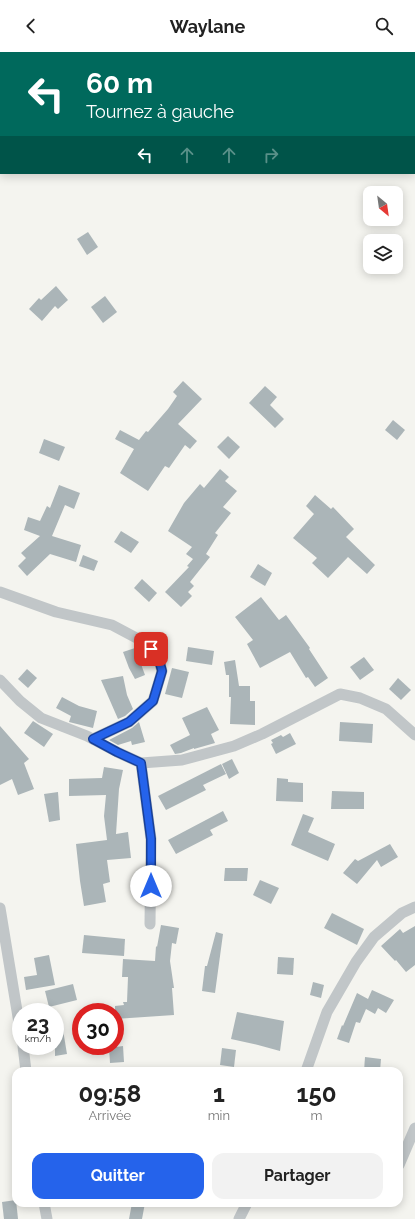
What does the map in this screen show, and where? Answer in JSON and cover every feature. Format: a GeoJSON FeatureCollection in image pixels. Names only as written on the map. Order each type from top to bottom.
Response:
{"type":"FeatureCollection","features":[{"type":"Feature","properties":{"kind":"street"},"geometry":{"type":"LineString","coordinates":[[0,592],[56,612],[112,625],[144,642],[158,656],[162,671],[153,701],[129,722],[93,739]]}},
{"type":"Feature","properties":{"kind":"street"},"geometry":{"type":"LineString","coordinates":[[0,680],[41,718],[93,739],[141,763],[182,760],[234,746],[262,734],[340,694],[360,698],[386,709],[415,736]]}},
{"type":"Feature","properties":{"kind":"street"},"geometry":{"type":"LineString","coordinates":[[141,763],[151,839],[150,924]]}},
{"type":"Feature","properties":{"kind":"street"},"geometry":{"type":"LineString","coordinates":[[307,1067],[327,1012],[356,962],[374,937],[402,913],[415,907]]}},
{"type":"Feature","properties":{"kind":"street"},"geometry":{"type":"LineString","coordinates":[[0,908],[16,1003]]}},
{"type":"Feature","properties":{"kind":"street"},"geometry":{"type":"LineString","coordinates":[[24,1055],[26,1067]]}},
{"type":"Feature","properties":{"kind":"street"},"geometry":{"type":"LineString","coordinates":[[403,1156],[415,1128]]}},
{"type":"Feature","properties":{"kind":"street"},"geometry":{"type":"LineString","coordinates":[[45,1207],[47,1219]]}},
{"type":"Feature","properties":{"kind":"street"},"geometry":{"type":"LineString","coordinates":[[239,1219],[245,1207]]}},
{"type":"Feature","properties":{"kind":"building"},"geometry":{"type":"Polygon","coordinates":[[[88,232],[98,247],[87,255],[77,239],[88,232]]]}},
{"type":"Feature","properties":{"kind":"building"},"geometry":{"type":"Polygon","coordinates":[[[56,286],[68,300],[58,309],[55,306],[42,321],[29,309],[39,298],[41,300],[56,286]]]}},
{"type":"Feature","properties":{"kind":"building"},"geometry":{"type":"Polygon","coordinates":[[[105,296],[117,312],[103,323],[91,307],[105,296]]]}},
{"type":"Feature","properties":{"kind":"building"},"geometry":{"type":"Polygon","coordinates":[[[183,381],[202,399],[178,424],[197,441],[190,449],[185,445],[169,468],[165,466],[148,491],[120,473],[134,449],[115,439],[120,430],[139,440],[168,409],[177,396],[173,392],[183,381]]]}},
{"type":"Feature","properties":{"kind":"building"},"geometry":{"type":"Polygon","coordinates":[[[265,386],[277,397],[270,405],[284,419],[275,428],[249,403],[265,386]]]}},
{"type":"Feature","properties":{"kind":"building"},"geometry":{"type":"Polygon","coordinates":[[[393,420],[405,430],[397,440],[385,430],[393,420]]]}},
{"type":"Feature","properties":{"kind":"building"},"geometry":{"type":"Polygon","coordinates":[[[228,436],[240,447],[229,459],[217,447],[228,436]]]}},
{"type":"Feature","properties":{"kind":"building"},"geometry":{"type":"Polygon","coordinates":[[[44,439],[65,447],[59,461],[39,453],[44,439]]]}},
{"type":"Feature","properties":{"kind":"building"},"geometry":{"type":"Polygon","coordinates":[[[220,469],[229,477],[225,481],[237,491],[223,507],[231,513],[215,533],[218,535],[206,554],[210,557],[190,582],[194,586],[188,592],[192,596],[181,607],[165,592],[189,567],[187,566],[193,559],[186,554],[192,547],[168,531],[184,503],[200,484],[204,488],[220,469]]]}},
{"type":"Feature","properties":{"kind":"building"},"geometry":{"type":"Polygon","coordinates":[[[59,485],[80,493],[74,509],[65,505],[52,536],[81,545],[76,562],[50,554],[27,576],[18,566],[26,558],[21,553],[40,536],[24,530],[28,517],[40,521],[47,506],[50,508],[59,485]]]}},
{"type":"Feature","properties":{"kind":"building"},"geometry":{"type":"Polygon","coordinates":[[[315,495],[331,509],[333,507],[354,529],[346,537],[375,565],[367,574],[348,557],[328,578],[312,563],[317,558],[293,538],[314,514],[306,506],[315,495]]]}},
{"type":"Feature","properties":{"kind":"building"},"geometry":{"type":"Polygon","coordinates":[[[121,531],[139,542],[131,553],[114,542],[121,531]]]}},
{"type":"Feature","properties":{"kind":"building"},"geometry":{"type":"Polygon","coordinates":[[[83,555],[98,561],[94,571],[79,566],[83,555]]]}},
{"type":"Feature","properties":{"kind":"building"},"geometry":{"type":"Polygon","coordinates":[[[258,564],[272,573],[265,586],[250,577],[258,564]]]}},
{"type":"Feature","properties":{"kind":"building"},"geometry":{"type":"Polygon","coordinates":[[[142,579],[157,593],[149,602],[134,588],[142,579]]]}},
{"type":"Feature","properties":{"kind":"building"},"geometry":{"type":"Polygon","coordinates":[[[261,597],[279,620],[286,615],[310,648],[309,649],[328,678],[315,687],[308,677],[306,678],[290,652],[260,668],[247,644],[253,640],[235,617],[261,597]]]}},
{"type":"Feature","properties":{"kind":"building"},"geometry":{"type":"Polygon","coordinates":[[[188,647],[214,651],[212,665],[186,661],[188,647]]]}},
{"type":"Feature","properties":{"kind":"building"},"geometry":{"type":"Polygon","coordinates":[[[135,648],[145,675],[135,679],[123,652],[135,648]]]}},
{"type":"Feature","properties":{"kind":"building"},"geometry":{"type":"Polygon","coordinates":[[[364,657],[374,670],[360,680],[350,667],[364,657]]]}},
{"type":"Feature","properties":{"kind":"building"},"geometry":{"type":"Polygon","coordinates":[[[235,660],[239,686],[250,686],[250,701],[255,701],[255,725],[230,724],[231,697],[229,697],[229,675],[226,675],[224,662],[235,660]]]}},
{"type":"Feature","properties":{"kind":"building"},"geometry":{"type":"Polygon","coordinates":[[[172,668],[189,672],[182,698],[165,694],[172,668]]]}},
{"type":"Feature","properties":{"kind":"building"},"geometry":{"type":"Polygon","coordinates":[[[27,669],[37,678],[28,688],[18,679],[27,669]]]}},
{"type":"Feature","properties":{"kind":"building"},"geometry":{"type":"Polygon","coordinates":[[[123,676],[127,695],[133,709],[125,716],[118,719],[101,680],[123,676]]]}},
{"type":"Feature","properties":{"kind":"building"},"geometry":{"type":"Polygon","coordinates":[[[398,678],[411,690],[401,700],[389,689],[398,678]]]}},
{"type":"Feature","properties":{"kind":"building"},"geometry":{"type":"Polygon","coordinates":[[[62,697],[79,706],[97,711],[93,728],[69,722],[71,716],[56,708],[62,697]]]}},
{"type":"Feature","properties":{"kind":"building"},"geometry":{"type":"Polygon","coordinates":[[[207,707],[219,730],[211,734],[215,743],[175,754],[170,745],[190,735],[182,718],[207,707]]]}},
{"type":"Feature","properties":{"kind":"building"},"geometry":{"type":"Polygon","coordinates":[[[33,721],[53,734],[44,747],[24,733],[33,721]]]}},
{"type":"Feature","properties":{"kind":"building"},"geometry":{"type":"Polygon","coordinates":[[[139,722],[145,742],[132,745],[131,741],[118,745],[109,740],[132,728],[139,722]]]}},
{"type":"Feature","properties":{"kind":"building"},"geometry":{"type":"Polygon","coordinates":[[[340,722],[373,724],[372,743],[339,741],[340,722]]]}},
{"type":"Feature","properties":{"kind":"building"},"geometry":{"type":"Polygon","coordinates":[[[0,726],[29,759],[24,763],[34,789],[18,795],[12,779],[0,785],[0,726]]]}},
{"type":"Feature","properties":{"kind":"building"},"geometry":{"type":"Polygon","coordinates":[[[290,733],[296,744],[276,754],[271,744],[273,743],[271,740],[281,735],[283,737],[290,733]]]}},
{"type":"Feature","properties":{"kind":"building"},"geometry":{"type":"Polygon","coordinates":[[[232,759],[239,773],[229,779],[222,764],[232,759]]]}},
{"type":"Feature","properties":{"kind":"building"},"geometry":{"type":"Polygon","coordinates":[[[221,764],[226,774],[203,785],[206,790],[166,810],[158,796],[221,764]]]}},
{"type":"Feature","properties":{"kind":"building"},"geometry":{"type":"Polygon","coordinates":[[[104,767],[123,770],[119,789],[116,834],[128,832],[131,858],[107,860],[110,882],[103,884],[106,902],[84,906],[76,844],[107,840],[104,816],[106,795],[69,796],[69,779],[102,778],[104,767]]]}},
{"type":"Feature","properties":{"kind":"building"},"geometry":{"type":"Polygon","coordinates":[[[277,778],[288,779],[288,782],[303,783],[303,802],[276,801],[277,778]]]}},
{"type":"Feature","properties":{"kind":"building"},"geometry":{"type":"Polygon","coordinates":[[[332,791],[364,792],[364,809],[331,809],[332,791]]]}},
{"type":"Feature","properties":{"kind":"building"},"geometry":{"type":"Polygon","coordinates":[[[58,792],[60,820],[49,822],[44,794],[58,792]]]}},
{"type":"Feature","properties":{"kind":"building"},"geometry":{"type":"Polygon","coordinates":[[[223,811],[228,821],[210,830],[213,835],[176,854],[168,840],[223,811]]]}},
{"type":"Feature","properties":{"kind":"building"},"geometry":{"type":"Polygon","coordinates":[[[303,814],[314,818],[308,832],[335,844],[328,861],[291,845],[303,814]]]}},
{"type":"Feature","properties":{"kind":"building"},"geometry":{"type":"Polygon","coordinates":[[[390,844],[398,857],[381,867],[377,860],[357,884],[343,873],[355,859],[358,861],[390,844]]]}},
{"type":"Feature","properties":{"kind":"building"},"geometry":{"type":"Polygon","coordinates":[[[225,868],[248,868],[247,881],[224,881],[225,868]]]}},
{"type":"Feature","properties":{"kind":"building"},"geometry":{"type":"Polygon","coordinates":[[[260,880],[279,888],[271,904],[253,895],[260,880]]]}},
{"type":"Feature","properties":{"kind":"building"},"geometry":{"type":"Polygon","coordinates":[[[332,913],[364,929],[357,945],[324,928],[332,913]]]}},
{"type":"Feature","properties":{"kind":"building"},"geometry":{"type":"Polygon","coordinates":[[[161,925],[179,928],[176,944],[172,943],[170,961],[174,988],[172,988],[174,1015],[124,1018],[123,1002],[127,1002],[128,977],[122,977],[123,959],[155,961],[156,946],[157,947],[161,925]]]}},
{"type":"Feature","properties":{"kind":"building"},"geometry":{"type":"Polygon","coordinates":[[[415,926],[415,965],[406,972],[381,946],[400,929],[403,933],[415,926]]]}},
{"type":"Feature","properties":{"kind":"building"},"geometry":{"type":"Polygon","coordinates":[[[216,932],[223,934],[215,993],[202,991],[205,966],[207,966],[216,932]]]}},
{"type":"Feature","properties":{"kind":"building"},"geometry":{"type":"Polygon","coordinates":[[[84,935],[125,939],[124,956],[82,953],[84,935]]]}},
{"type":"Feature","properties":{"kind":"building"},"geometry":{"type":"Polygon","coordinates":[[[49,955],[55,985],[26,990],[24,977],[37,975],[34,958],[49,955]]]}},
{"type":"Feature","properties":{"kind":"building"},"geometry":{"type":"Polygon","coordinates":[[[278,957],[294,958],[293,975],[277,974],[278,957]]]}},
{"type":"Feature","properties":{"kind":"building"},"geometry":{"type":"Polygon","coordinates":[[[313,982],[324,985],[321,998],[310,995],[313,982]]]}},
{"type":"Feature","properties":{"kind":"building"},"geometry":{"type":"Polygon","coordinates":[[[73,984],[77,1000],[64,1003],[48,1003],[45,991],[73,984]]]}},
{"type":"Feature","properties":{"kind":"building"},"geometry":{"type":"Polygon","coordinates":[[[372,990],[394,1000],[386,1013],[378,1008],[375,1014],[366,1009],[360,1023],[356,1022],[349,1043],[337,1039],[357,993],[368,999],[372,990]]]}},
{"type":"Feature","properties":{"kind":"building"},"geometry":{"type":"Polygon","coordinates":[[[237,1012],[284,1021],[280,1051],[231,1039],[237,1012]]]}},
{"type":"Feature","properties":{"kind":"building"},"geometry":{"type":"Polygon","coordinates":[[[64,1036],[67,1054],[64,1054],[64,1036]]]}},
{"type":"Feature","properties":{"kind":"building"},"geometry":{"type":"Polygon","coordinates":[[[222,1048],[236,1050],[234,1067],[220,1065],[222,1048]]]}},
{"type":"Feature","properties":{"kind":"building"},"geometry":{"type":"Polygon","coordinates":[[[109,1055],[124,1055],[124,1062],[110,1063],[109,1055]]]}},
{"type":"Feature","properties":{"kind":"building"},"geometry":{"type":"Polygon","coordinates":[[[365,1057],[381,1059],[380,1067],[364,1067],[365,1057]]]}},
{"type":"Feature","properties":{"kind":"building"},"geometry":{"type":"Polygon","coordinates":[[[12,1201],[12,1207],[17,1207],[18,1219],[4,1219],[2,1202],[12,1201]]]}},
{"type":"Feature","properties":{"kind":"building"},"geometry":{"type":"Polygon","coordinates":[[[131,1207],[144,1207],[142,1219],[129,1219],[131,1207]]]}},
{"type":"Feature","properties":{"kind":"route"},"geometry":{"type":"LineString","coordinates":[[151,649],[158,656],[162,671],[153,701],[129,722],[93,739],[141,763],[151,839],[151,886]]}}]}
